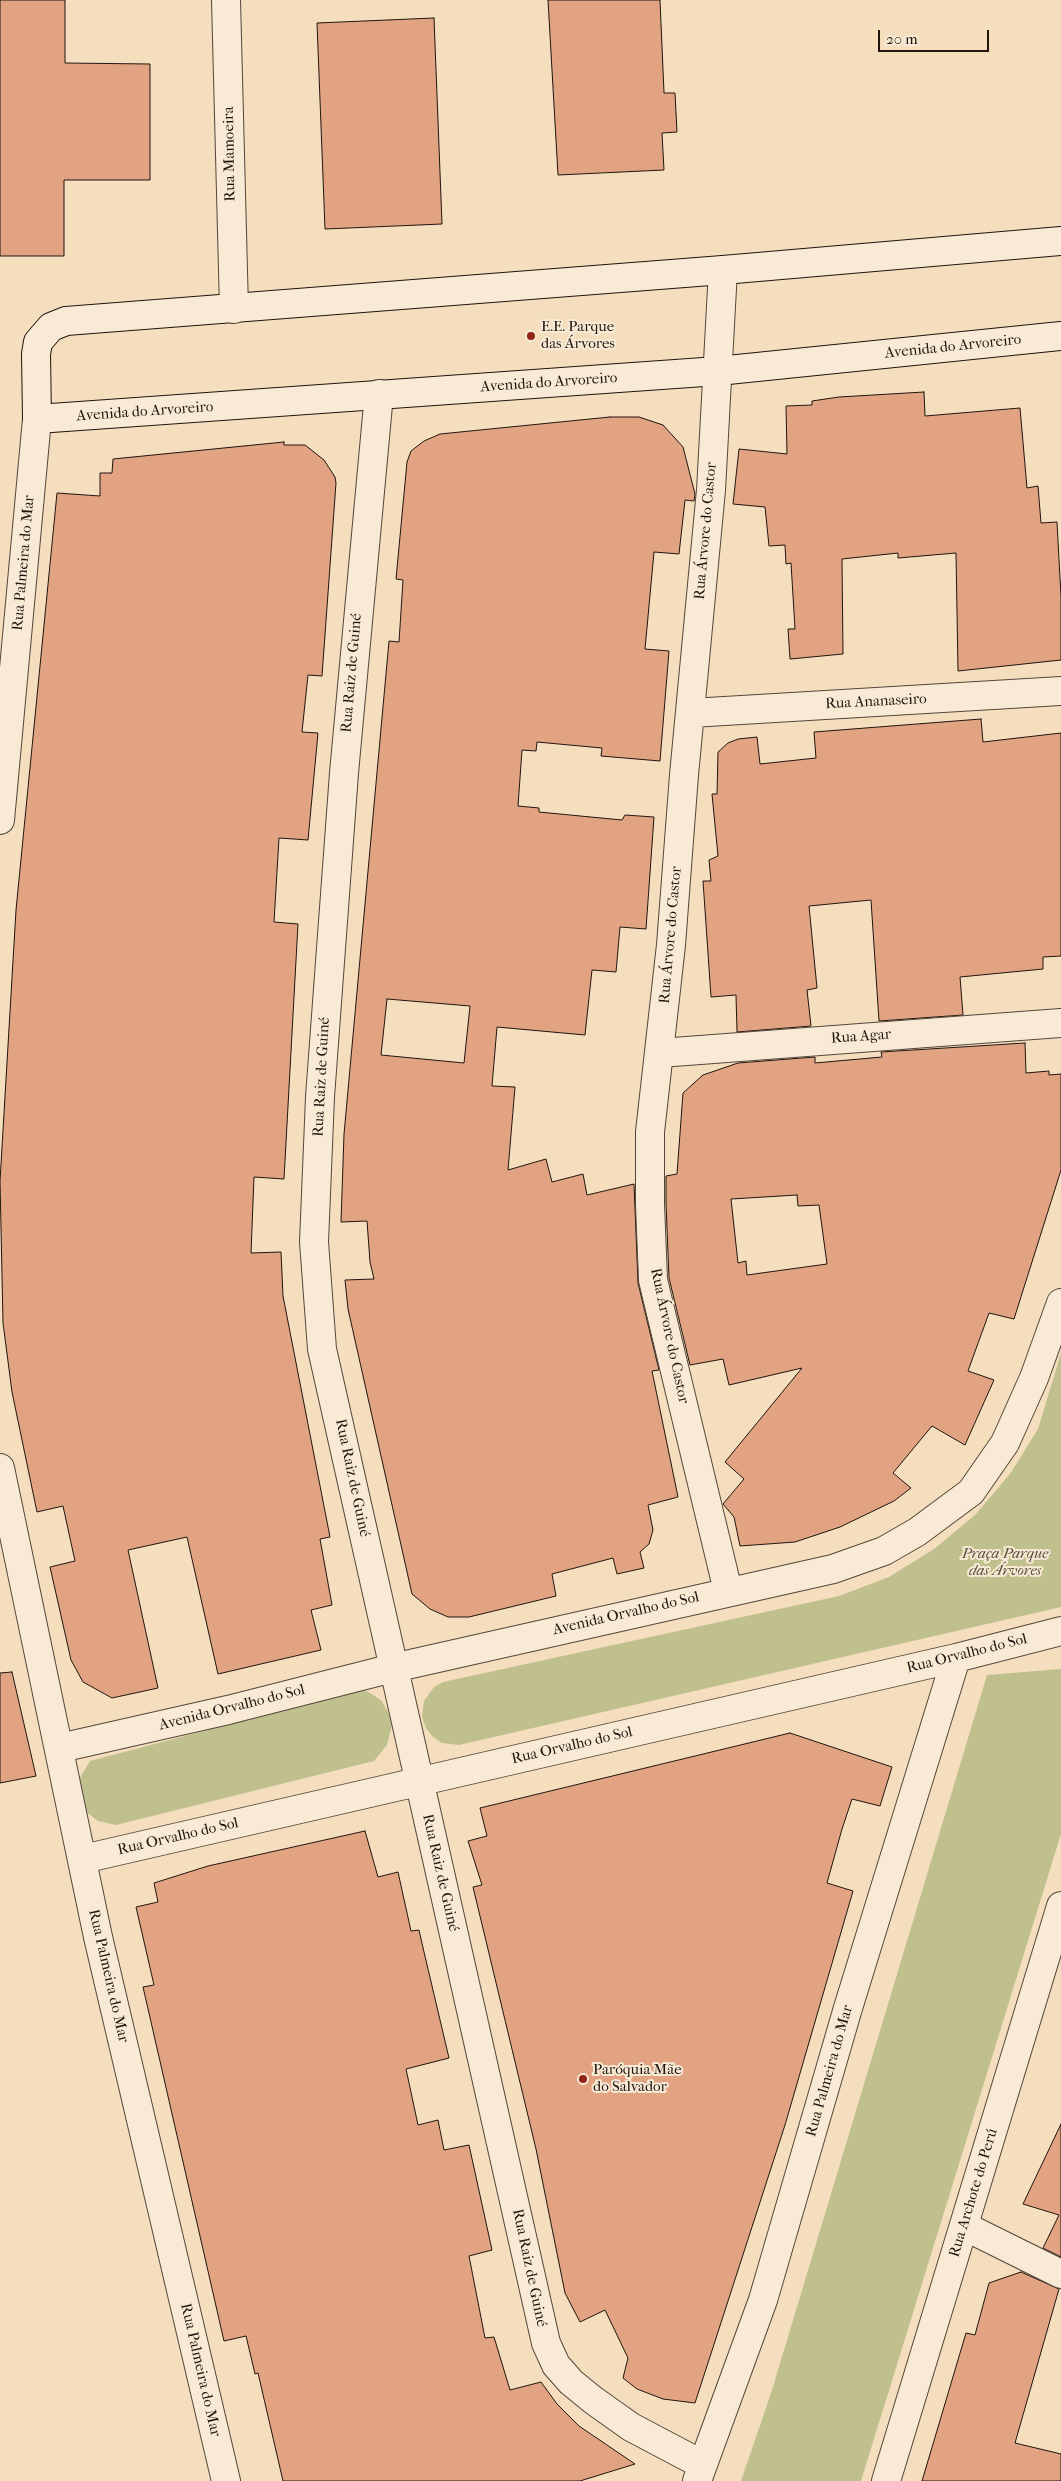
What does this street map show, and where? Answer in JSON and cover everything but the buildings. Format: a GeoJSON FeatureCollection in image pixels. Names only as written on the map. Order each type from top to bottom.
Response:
{"type":"FeatureCollection","features":[{"type":"Feature","properties":{"kind":"street","name":"Rua Mamoeira"},"geometry":{"type":"LineString","coordinates":[[226,0],[234,309]]}},
{"type":"Feature","properties":{"kind":"street"},"geometry":{"type":"LineString","coordinates":[[234,309],[1061,241]]}},
{"type":"Feature","properties":{"kind":"street","name":"Rua Árvore do Castor"},"geometry":{"type":"LineString","coordinates":[[723,270],[711,490],[660,1053],[650,1132],[650,1204],[653,1280],[728,1591]]}},
{"type":"Feature","properties":{"kind":"street","name":"Rua Palmeira do Mar"},"geometry":{"type":"LineString","coordinates":[[0,820],[37,420],[36,354],[38,342],[51,327],[66,322],[234,309]]}},
{"type":"Feature","properties":{"kind":"street","name":"Avenida do Arvoreiro"},"geometry":{"type":"LineString","coordinates":[[37,420],[718,371],[1061,336]]}},
{"type":"Feature","properties":{"kind":"street","name":"Rua Raiz de Guiné"},"geometry":{"type":"LineString","coordinates":[[378,394],[343,783],[320,1097],[314,1242],[322,1349],[546,2343],[556,2365],[571,2382],[631,2427],[700,2473]]}},
{"type":"Feature","properties":{"kind":"street","name":"Rua Ananaseiro"},"geometry":{"type":"LineString","coordinates":[[691,713],[1061,691]]}},
{"type":"Feature","properties":{"kind":"street","name":"Rua Agar"},"geometry":{"type":"LineString","coordinates":[[660,1053],[1061,1022]]}},
{"type":"Feature","properties":{"kind":"street","name":"Avenida Orvalho do Sol"},"geometry":{"type":"LineString","coordinates":[[60,1748],[228,1710],[393,1668],[728,1591],[833,1569],[884,1551],[918,1532],[971,1492],[1005,1444],[1034,1378],[1061,1303]]}},
{"type":"Feature","properties":{"kind":"street","name":"Rua Palmeira do Mar"},"geometry":{"type":"LineString","coordinates":[[0,1468],[84,1859],[98,1937],[226,2481]]}},
{"type":"Feature","properties":{"kind":"street","name":"Rua Orvalho do Sol"},"geometry":{"type":"LineString","coordinates":[[84,1859],[956,1658],[1061,1631]]}},
{"type":"Feature","properties":{"kind":"street","name":"Rua Palmeira do Mar"},"geometry":{"type":"LineString","coordinates":[[700,2473],[763,2300],[848,2008],[956,1658]]}},
{"type":"Feature","properties":{"kind":"street","name":"Rua Archote do Perú"},"geometry":{"type":"LineString","coordinates":[[886,2481],[1060,1910]]}},
{"type":"Feature","properties":{"kind":"street"},"geometry":{"type":"LineString","coordinates":[[964,2226],[1061,2274]]}},
{"type":"Feature","properties":{"kind":"green space","name":"Praça Parque das Árvores"},"geometry":{"type":"Polygon","coordinates":[[[1061,1353],[1061,1607],[459,1745],[442,1743],[433,1737],[426,1728],[422,1717],[424,1701],[434,1687],[443,1682],[839,1596],[889,1577],[934,1549],[975,1515],[1010,1474],[1038,1429],[1061,1353]]]}},
{"type":"Feature","properties":{"kind":"green space"},"geometry":{"type":"Polygon","coordinates":[[[1061,1669],[1061,1834],[861,2481],[741,2481],[772,2390],[987,1675],[1061,1669]]]}},
{"type":"Feature","properties":{"kind":"green space"},"geometry":{"type":"Polygon","coordinates":[[[363,1689],[381,1700],[388,1712],[392,1725],[387,1745],[374,1761],[116,1825],[98,1821],[84,1810],[78,1781],[90,1761],[363,1689]]]}},
{"type":"Feature","properties":{"kind":"place","name":"E.E. Parque das Árvores"},"geometry":{"type":"Point","coordinates":[531,336]}},
{"type":"Feature","properties":{"kind":"place","name":"Paróquia Mãe do Salvador"},"geometry":{"type":"Point","coordinates":[583,2079]}}]}
